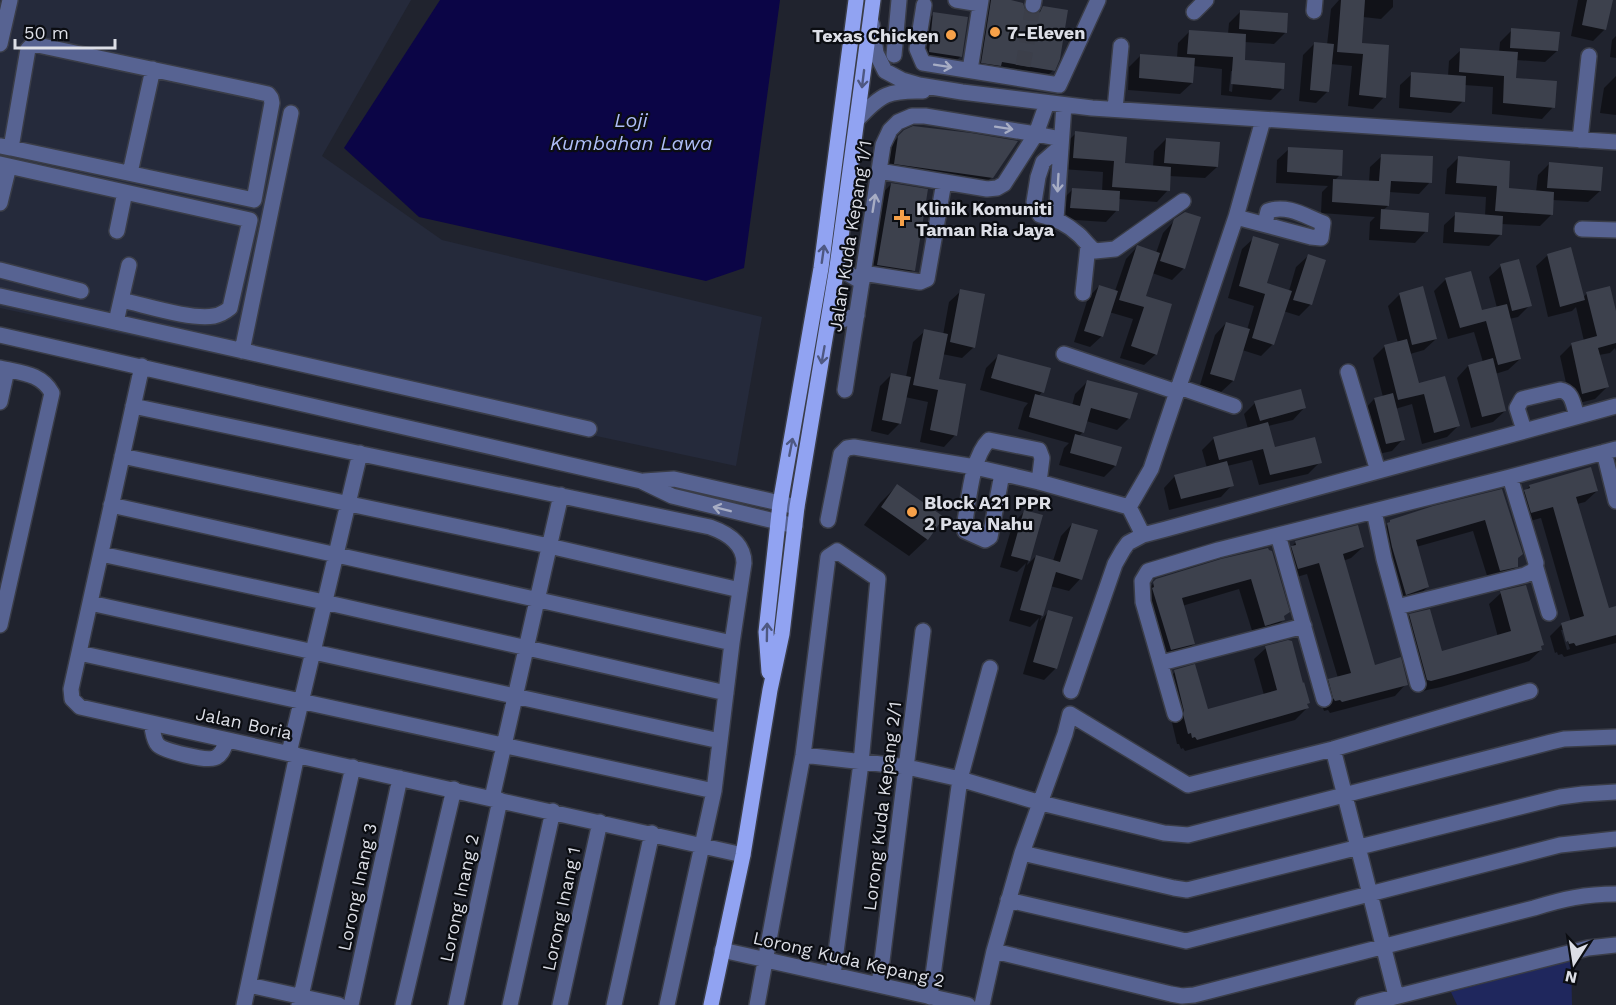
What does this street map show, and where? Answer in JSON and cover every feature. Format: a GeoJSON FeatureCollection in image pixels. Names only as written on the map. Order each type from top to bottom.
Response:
{"type":"FeatureCollection","features":[{"type":"Feature","properties":{"kind":"main road"},"geometry":{"type":"LineString","coordinates":[[770,690],[766,632],[780,504],[821,268],[856,0]]}},
{"type":"Feature","properties":{"kind":"main road"},"geometry":{"type":"LineString","coordinates":[[711,1005],[743,855],[770,690],[782,634],[797,507],[837,267],[872,8]]}},
{"type":"Feature","properties":{"kind":"street"},"geometry":{"type":"LineString","coordinates":[[0,44],[10,0]]}},
{"type":"Feature","properties":{"kind":"street"},"geometry":{"type":"LineString","coordinates":[[956,0],[980,2],[970,70]]}},
{"type":"Feature","properties":{"kind":"street"},"geometry":{"type":"LineString","coordinates":[[894,55],[899,1],[928,2],[917,49],[923,63],[970,70],[1022,72],[1059,85],[1098,0]]}},
{"type":"Feature","properties":{"kind":"street"},"geometry":{"type":"LineString","coordinates":[[1194,12],[1206,0]]}},
{"type":"Feature","properties":{"kind":"street"},"geometry":{"type":"LineString","coordinates":[[872,8],[876,53],[885,70],[902,80],[919,85],[1064,105],[1616,142]]}},
{"type":"Feature","properties":{"kind":"street"},"geometry":{"type":"LineString","coordinates":[[33,44],[153,69],[268,94],[272,104],[254,200],[6,147],[28,49],[33,44]]}},
{"type":"Feature","properties":{"kind":"street"},"geometry":{"type":"LineString","coordinates":[[1115,109],[1120,46]]}},
{"type":"Feature","properties":{"kind":"street"},"geometry":{"type":"LineString","coordinates":[[1580,140],[1589,56]]}},
{"type":"Feature","properties":{"kind":"street"},"geometry":{"type":"LineString","coordinates":[[130,173],[153,69]]}},
{"type":"Feature","properties":{"kind":"street"},"geometry":{"type":"LineString","coordinates":[[1018,100],[1022,72]]}},
{"type":"Feature","properties":{"kind":"street"},"geometry":{"type":"LineString","coordinates":[[858,119],[869,106],[887,93],[900,91],[962,92]]}},
{"type":"Feature","properties":{"kind":"street"},"geometry":{"type":"LineString","coordinates":[[879,171],[987,189],[998,188],[1004,184],[1036,134],[1047,103]]}},
{"type":"Feature","properties":{"kind":"street"},"geometry":{"type":"LineString","coordinates":[[1056,219],[1064,105]]}},
{"type":"Feature","properties":{"kind":"street"},"geometry":{"type":"LineString","coordinates":[[242,351],[291,113]]}},
{"type":"Feature","properties":{"kind":"street","name":"Jalan Kuda Kepang 1/1"},"geometry":{"type":"LineString","coordinates":[[845,390],[879,171],[886,136],[898,122],[912,117],[925,116],[1036,134],[1060,143]]}},
{"type":"Feature","properties":{"kind":"street"},"geometry":{"type":"LineString","coordinates":[[1129,507],[1151,469],[1236,217],[1263,120]]}},
{"type":"Feature","properties":{"kind":"street"},"geometry":{"type":"LineString","coordinates":[[1060,143],[1043,162],[1034,202],[1040,214],[1056,219],[1079,235],[1095,251],[1115,249],[1183,201]]}},
{"type":"Feature","properties":{"kind":"street"},"geometry":{"type":"LineString","coordinates":[[0,203],[5,165],[250,220],[230,308],[224,313],[215,316],[197,316],[121,300]]}},
{"type":"Feature","properties":{"kind":"street"},"geometry":{"type":"LineString","coordinates":[[837,267],[863,277],[920,282],[927,279],[944,182]]}},
{"type":"Feature","properties":{"kind":"street"},"geometry":{"type":"LineString","coordinates":[[117,231],[125,192]]}},
{"type":"Feature","properties":{"kind":"street"},"geometry":{"type":"LineString","coordinates":[[1236,217],[1265,223]]}},
{"type":"Feature","properties":{"kind":"street"},"geometry":{"type":"LineString","coordinates":[[1582,229],[1616,230]]}},
{"type":"Feature","properties":{"kind":"street"},"geometry":{"type":"LineString","coordinates":[[1083,293],[1088,246]]}},
{"type":"Feature","properties":{"kind":"street"},"geometry":{"type":"LineString","coordinates":[[116,322],[129,264]]}},
{"type":"Feature","properties":{"kind":"street"},"geometry":{"type":"LineString","coordinates":[[0,270],[81,291]]}},
{"type":"Feature","properties":{"kind":"street"},"geometry":{"type":"LineString","coordinates":[[0,296],[589,429]]}},
{"type":"Feature","properties":{"kind":"street"},"geometry":{"type":"LineString","coordinates":[[828,324],[856,315]]}},
{"type":"Feature","properties":{"kind":"street"},"geometry":{"type":"LineString","coordinates":[[0,335],[641,481],[672,496],[795,526]]}},
{"type":"Feature","properties":{"kind":"street"},"geometry":{"type":"LineString","coordinates":[[1064,354],[1234,406]]}},
{"type":"Feature","properties":{"kind":"street","name":"Jalan Boria"},"geometry":{"type":"LineString","coordinates":[[142,366],[71,689],[72,699],[80,707],[703,844],[743,855]]}},
{"type":"Feature","properties":{"kind":"street"},"geometry":{"type":"LineString","coordinates":[[0,402],[4,369],[37,376],[46,383],[52,393],[0,626]]}},
{"type":"Feature","properties":{"kind":"street"},"geometry":{"type":"LineString","coordinates":[[1348,372],[1378,471]]}},
{"type":"Feature","properties":{"kind":"street"},"geometry":{"type":"LineString","coordinates":[[1524,430],[1517,408],[1521,399],[1560,390],[1566,391],[1570,394],[1577,416]]}},
{"type":"Feature","properties":{"kind":"street"},"geometry":{"type":"LineString","coordinates":[[133,406],[718,530],[737,543],[744,554],[714,791],[667,1005]]}},
{"type":"Feature","properties":{"kind":"street"},"geometry":{"type":"LineString","coordinates":[[1071,691],[1115,564],[1128,543],[1143,536],[1616,406]]}},
{"type":"Feature","properties":{"kind":"street"},"geometry":{"type":"LineString","coordinates":[[1002,474],[990,537],[985,540],[978,538],[965,531],[964,527],[975,467],[982,447],[989,440],[1039,450],[1042,458],[1039,482]]}},
{"type":"Feature","properties":{"kind":"street"},"geometry":{"type":"LineString","coordinates":[[828,520],[842,454],[847,448],[854,447],[975,467],[1129,507],[1143,536]]}},
{"type":"Feature","properties":{"kind":"street"},"geometry":{"type":"LineString","coordinates":[[1174,714],[1142,590],[1142,581],[1148,571],[1218,550],[1610,450],[1616,501]]}},
{"type":"Feature","properties":{"kind":"street"},"geometry":{"type":"LineString","coordinates":[[244,1005],[302,701],[360,453]]}},
{"type":"Feature","properties":{"kind":"street"},"geometry":{"type":"LineString","coordinates":[[122,456],[549,546],[740,590]]}},
{"type":"Feature","properties":{"kind":"street"},"geometry":{"type":"LineString","coordinates":[[1510,477],[1549,613]]}},
{"type":"Feature","properties":{"kind":"street"},"geometry":{"type":"LineString","coordinates":[[641,481],[674,479],[797,507]]}},
{"type":"Feature","properties":{"kind":"street","name":"Lorong Inang 2"},"geometry":{"type":"LineString","coordinates":[[456,1005],[496,799],[504,745],[561,495]]}},
{"type":"Feature","properties":{"kind":"street"},"geometry":{"type":"LineString","coordinates":[[111,505],[336,556],[537,597],[732,643]]}},
{"type":"Feature","properties":{"kind":"street"},"geometry":{"type":"LineString","coordinates":[[1374,512],[1418,684]]}},
{"type":"Feature","properties":{"kind":"street"},"geometry":{"type":"LineString","coordinates":[[1278,535],[1324,699]]}},
{"type":"Feature","properties":{"kind":"street"},"geometry":{"type":"LineString","coordinates":[[757,1005],[802,754],[828,557],[837,551],[878,579],[861,763],[833,975]]}},
{"type":"Feature","properties":{"kind":"street"},"geometry":{"type":"LineString","coordinates":[[101,554],[726,693]]}},
{"type":"Feature","properties":{"kind":"street"},"geometry":{"type":"LineString","coordinates":[[1397,607],[1525,575],[1536,568]]}},
{"type":"Feature","properties":{"kind":"street"},"geometry":{"type":"LineString","coordinates":[[90,603],[720,741]]}},
{"type":"Feature","properties":{"kind":"street"},"geometry":{"type":"LineString","coordinates":[[1161,663],[1304,626]]}},
{"type":"Feature","properties":{"kind":"street","name":"Lorong Kuda Kepang 2/1"},"geometry":{"type":"LineString","coordinates":[[879,985],[923,631]]}},
{"type":"Feature","properties":{"kind":"street"},"geometry":{"type":"LineString","coordinates":[[79,653],[714,791]]}},
{"type":"Feature","properties":{"kind":"street"},"geometry":{"type":"LineString","coordinates":[[930,997],[960,779],[990,668]]}},
{"type":"Feature","properties":{"kind":"street"},"geometry":{"type":"LineString","coordinates":[[982,1005],[994,951],[1022,853],[1065,734],[1070,714],[1188,785],[1333,749],[1530,691]]}},
{"type":"Feature","properties":{"kind":"street"},"geometry":{"type":"LineString","coordinates":[[151,723],[156,743],[162,749],[200,758],[213,759],[221,754],[227,740]]}},
{"type":"Feature","properties":{"kind":"street"},"geometry":{"type":"LineString","coordinates":[[802,754],[907,768],[960,779],[1041,803],[1164,833],[1188,835],[1564,739],[1616,737]]}},
{"type":"Feature","properties":{"kind":"street"},"geometry":{"type":"LineString","coordinates":[[1333,749],[1396,996]]}},
{"type":"Feature","properties":{"kind":"street"},"geometry":{"type":"LineString","coordinates":[[300,1001],[353,767]]}},
{"type":"Feature","properties":{"kind":"street","name":"Lorong Inang 3"},"geometry":{"type":"LineString","coordinates":[[351,1005],[400,778]]}},
{"type":"Feature","properties":{"kind":"street"},"geometry":{"type":"LineString","coordinates":[[404,1005],[454,789]]}},
{"type":"Feature","properties":{"kind":"street"},"geometry":{"type":"LineString","coordinates":[[1022,853],[1182,890],[1560,797],[1616,792]]}},
{"type":"Feature","properties":{"kind":"street"},"geometry":{"type":"LineString","coordinates":[[510,1005],[553,811]]}},
{"type":"Feature","properties":{"kind":"street","name":"Lorong Inang 1"},"geometry":{"type":"LineString","coordinates":[[560,1005],[600,822]]}},
{"type":"Feature","properties":{"kind":"street"},"geometry":{"type":"LineString","coordinates":[[614,1005],[652,833]]}},
{"type":"Feature","properties":{"kind":"street"},"geometry":{"type":"LineString","coordinates":[[1008,900],[1176,941],[1186,941],[1560,845],[1616,839]]}},
{"type":"Feature","properties":{"kind":"street"},"geometry":{"type":"LineString","coordinates":[[994,951],[1182,996],[1194,995],[1575,896],[1616,894]]}},
{"type":"Feature","properties":{"kind":"street"},"geometry":{"type":"LineString","coordinates":[[1363,1005],[1588,948],[1616,945]]}},
{"type":"Feature","properties":{"kind":"street","name":"Lorong Kuda Kepang 2"},"geometry":{"type":"LineString","coordinates":[[723,950],[962,1004]]}},
{"type":"Feature","properties":{"kind":"street"},"geometry":{"type":"LineString","coordinates":[[249,985],[300,1001],[339,1005]]}},
{"type":"Feature","properties":{"kind":"shaded area"},"geometry":{"type":"Polygon","coordinates":[[[0,0],[411,0],[322,156],[442,240],[762,317],[736,466],[0,308],[0,0]]]}},
{"type":"Feature","properties":{"kind":"shaded area"},"geometry":{"type":"Polygon","coordinates":[[[1571,960],[1572,1005],[1457,1005],[1451,992],[1571,960]]]}},
{"type":"Feature","properties":{"kind":"water","name":"Loji Kumbahan Lawa"},"geometry":{"type":"Polygon","coordinates":[[[440,0],[780,0],[744,268],[706,281],[419,217],[344,148],[440,0]]]}},
{"type":"Feature","properties":{"kind":"building"},"geometry":{"type":"Polygon","coordinates":[[[991,0],[1011,0],[1023,3],[1026,12],[1032,15],[1040,12],[1043,6],[1068,10],[1060,59],[1055,71],[1002,62],[1001,66],[981,63],[991,0]]]}},
{"type":"Feature","properties":{"kind":"building"},"geometry":{"type":"Polygon","coordinates":[[[1341,0],[1365,0],[1362,43],[1389,45],[1386,98],[1359,95],[1363,54],[1337,52],[1341,0]]]}},
{"type":"Feature","properties":{"kind":"building"},"geometry":{"type":"Polygon","coordinates":[[[1587,0],[1613,0],[1606,30],[1582,25],[1587,0]]]}},
{"type":"Feature","properties":{"kind":"building"},"geometry":{"type":"Polygon","coordinates":[[[1240,10],[1288,13],[1287,33],[1239,29],[1240,10]]]}},
{"type":"Feature","properties":{"kind":"building","name":"Texas Chicken"},"geometry":{"type":"Polygon","coordinates":[[[933,12],[968,17],[962,57],[929,52],[933,12]]]}},
{"type":"Feature","properties":{"kind":"building"},"geometry":{"type":"Polygon","coordinates":[[[1511,28],[1560,32],[1558,51],[1510,48],[1511,28]]]}},
{"type":"Feature","properties":{"kind":"building"},"geometry":{"type":"Polygon","coordinates":[[[1189,30],[1246,34],[1245,60],[1285,63],[1284,89],[1231,84],[1233,57],[1187,54],[1189,30]]]}},
{"type":"Feature","properties":{"kind":"building"},"geometry":{"type":"Polygon","coordinates":[[[1314,42],[1334,44],[1329,92],[1310,90],[1314,42]]]}},
{"type":"Feature","properties":{"kind":"building"},"geometry":{"type":"Polygon","coordinates":[[[1460,48],[1518,52],[1516,78],[1557,81],[1555,108],[1503,103],[1504,76],[1459,72],[1460,48]]]}},
{"type":"Feature","properties":{"kind":"building"},"geometry":{"type":"Polygon","coordinates":[[[1140,54],[1195,58],[1193,83],[1139,78],[1140,54]]]}},
{"type":"Feature","properties":{"kind":"building"},"geometry":{"type":"Polygon","coordinates":[[[1411,72],[1466,76],[1465,102],[1410,97],[1411,72]]]}},
{"type":"Feature","properties":{"kind":"building"},"geometry":{"type":"Polygon","coordinates":[[[913,126],[1018,141],[993,178],[894,164],[898,136],[913,126]]]}},
{"type":"Feature","properties":{"kind":"building"},"geometry":{"type":"Polygon","coordinates":[[[1075,131],[1127,137],[1125,163],[1171,167],[1170,191],[1112,187],[1114,161],[1073,158],[1075,131]]]}},
{"type":"Feature","properties":{"kind":"building"},"geometry":{"type":"Polygon","coordinates":[[[1166,138],[1220,142],[1218,167],[1164,163],[1166,138]]]}},
{"type":"Feature","properties":{"kind":"building"},"geometry":{"type":"Polygon","coordinates":[[[1288,147],[1343,150],[1342,176],[1287,172],[1288,147]]]}},
{"type":"Feature","properties":{"kind":"building"},"geometry":{"type":"Polygon","coordinates":[[[1381,154],[1433,156],[1432,183],[1391,181],[1389,206],[1332,202],[1333,179],[1379,181],[1381,154]]]}},
{"type":"Feature","properties":{"kind":"building"},"geometry":{"type":"Polygon","coordinates":[[[1458,156],[1510,161],[1509,188],[1554,192],[1553,215],[1495,211],[1497,186],[1456,183],[1458,156]]]}},
{"type":"Feature","properties":{"kind":"building"},"geometry":{"type":"Polygon","coordinates":[[[1549,162],[1603,167],[1601,191],[1547,188],[1549,162]]]}},
{"type":"Feature","properties":{"kind":"building"},"geometry":{"type":"Polygon","coordinates":[[[891,183],[928,189],[915,271],[877,265],[891,183]]]}},
{"type":"Feature","properties":{"kind":"building"},"geometry":{"type":"Polygon","coordinates":[[[1072,188],[1120,191],[1119,211],[1070,208],[1072,188]]]}},
{"type":"Feature","properties":{"kind":"building"},"geometry":{"type":"Polygon","coordinates":[[[1381,209],[1429,213],[1428,232],[1380,229],[1381,209]]]}},
{"type":"Feature","properties":{"kind":"building"},"geometry":{"type":"Polygon","coordinates":[[[1185,212],[1201,217],[1185,269],[1160,261],[1174,219],[1185,212]]]}},
{"type":"Feature","properties":{"kind":"building"},"geometry":{"type":"Polygon","coordinates":[[[1455,212],[1503,216],[1502,235],[1454,232],[1455,212]]]}},
{"type":"Feature","properties":{"kind":"building"},"geometry":{"type":"Polygon","coordinates":[[[1253,236],[1279,244],[1267,283],[1292,291],[1274,345],[1252,338],[1265,294],[1239,286],[1253,236]]]}},
{"type":"Feature","properties":{"kind":"building"},"geometry":{"type":"Polygon","coordinates":[[[1137,245],[1160,253],[1146,296],[1172,304],[1157,355],[1131,346],[1144,307],[1119,300],[1137,245]]]}},
{"type":"Feature","properties":{"kind":"building"},"geometry":{"type":"Polygon","coordinates":[[[1571,247],[1585,300],[1560,307],[1547,254],[1571,247]]]}},
{"type":"Feature","properties":{"kind":"building"},"geometry":{"type":"Polygon","coordinates":[[[1308,254],[1326,260],[1312,305],[1293,300],[1308,254]]]}},
{"type":"Feature","properties":{"kind":"building"},"geometry":{"type":"Polygon","coordinates":[[[1519,259],[1532,306],[1512,311],[1500,264],[1519,259]]]}},
{"type":"Feature","properties":{"kind":"building"},"geometry":{"type":"Polygon","coordinates":[[[1471,271],[1482,310],[1507,304],[1521,359],[1498,365],[1486,321],[1460,328],[1445,278],[1471,271]]]}},
{"type":"Feature","properties":{"kind":"building"},"geometry":{"type":"Polygon","coordinates":[[[1099,285],[1118,291],[1103,337],[1084,331],[1099,285]]]}},
{"type":"Feature","properties":{"kind":"building"},"geometry":{"type":"Polygon","coordinates":[[[1423,286],[1437,339],[1412,345],[1399,293],[1423,286]]]}},
{"type":"Feature","properties":{"kind":"building"},"geometry":{"type":"Polygon","coordinates":[[[1610,286],[1616,311],[1616,343],[1598,348],[1609,387],[1582,394],[1571,343],[1597,336],[1586,292],[1610,286]]]}},
{"type":"Feature","properties":{"kind":"building"},"geometry":{"type":"Polygon","coordinates":[[[960,289],[985,294],[975,348],[950,342],[960,289]]]}},
{"type":"Feature","properties":{"kind":"building"},"geometry":{"type":"Polygon","coordinates":[[[1226,322],[1250,329],[1234,381],[1210,374],[1226,322]]]}},
{"type":"Feature","properties":{"kind":"building"},"geometry":{"type":"Polygon","coordinates":[[[924,329],[948,334],[939,379],[966,384],[957,436],[930,430],[938,390],[913,385],[924,329]]]}},
{"type":"Feature","properties":{"kind":"building"},"geometry":{"type":"Polygon","coordinates":[[[1407,339],[1419,383],[1445,376],[1460,426],[1434,433],[1424,394],[1398,400],[1384,345],[1407,339]]]}},
{"type":"Feature","properties":{"kind":"building"},"geometry":{"type":"Polygon","coordinates":[[[998,354],[1051,368],[1044,393],[991,378],[998,354]]]}},
{"type":"Feature","properties":{"kind":"building"},"geometry":{"type":"Polygon","coordinates":[[[1493,358],[1506,411],[1482,417],[1468,365],[1493,358]]]}},
{"type":"Feature","properties":{"kind":"building"},"geometry":{"type":"Polygon","coordinates":[[[891,373],[911,377],[901,424],[882,420],[891,373]]]}},
{"type":"Feature","properties":{"kind":"building"},"geometry":{"type":"Polygon","coordinates":[[[1087,380],[1138,393],[1130,419],[1091,408],[1084,433],[1029,417],[1035,394],[1080,406],[1087,380]]]}},
{"type":"Feature","properties":{"kind":"building"},"geometry":{"type":"Polygon","coordinates":[[[1301,389],[1306,408],[1260,421],[1254,401],[1301,389]]]}},
{"type":"Feature","properties":{"kind":"building"},"geometry":{"type":"Polygon","coordinates":[[[1393,393],[1405,440],[1386,444],[1374,398],[1393,393]]]}},
{"type":"Feature","properties":{"kind":"building"},"geometry":{"type":"Polygon","coordinates":[[[1268,422],[1275,447],[1315,437],[1322,463],[1270,475],[1263,449],[1219,460],[1213,437],[1268,422]]]}},
{"type":"Feature","properties":{"kind":"building"},"geometry":{"type":"Polygon","coordinates":[[[1075,434],[1122,447],[1116,466],[1070,453],[1075,434]]]}},
{"type":"Feature","properties":{"kind":"building"},"geometry":{"type":"Polygon","coordinates":[[[1227,461],[1234,486],[1181,499],[1174,475],[1227,461]]]}},
{"type":"Feature","properties":{"kind":"building"},"geometry":{"type":"Polygon","coordinates":[[[1591,467],[1598,491],[1576,497],[1609,608],[1616,606],[1616,635],[1576,646],[1574,643],[1566,642],[1561,623],[1584,616],[1553,507],[1531,513],[1524,490],[1530,488],[1529,485],[1591,467]]]}},
{"type":"Feature","properties":{"kind":"building","name":"Block A21 PPR 2 Paya Nahu"},"geometry":{"type":"Polygon","coordinates":[[[897,484],[944,517],[928,540],[881,507],[897,484]]]}},
{"type":"Feature","properties":{"kind":"building"},"geometry":{"type":"Polygon","coordinates":[[[1502,489],[1523,554],[1518,558],[1518,567],[1500,571],[1485,520],[1416,540],[1429,587],[1406,595],[1387,523],[1433,506],[1502,489]]]}},
{"type":"Feature","properties":{"kind":"building"},"geometry":{"type":"Polygon","coordinates":[[[1024,510],[1043,515],[1030,561],[1011,556],[1024,510]]]}},
{"type":"Feature","properties":{"kind":"building"},"geometry":{"type":"Polygon","coordinates":[[[1072,523],[1098,530],[1082,580],[1056,572],[1043,616],[1020,610],[1036,555],[1060,562],[1072,523]]]}},
{"type":"Feature","properties":{"kind":"building"},"geometry":{"type":"Polygon","coordinates":[[[1358,525],[1364,547],[1343,554],[1375,665],[1401,657],[1408,685],[1342,702],[1335,701],[1333,698],[1328,679],[1351,673],[1319,563],[1298,569],[1291,546],[1296,545],[1295,541],[1358,525]]]}},
{"type":"Feature","properties":{"kind":"building"},"geometry":{"type":"Polygon","coordinates":[[[1268,548],[1272,551],[1290,612],[1284,616],[1285,620],[1265,626],[1251,579],[1182,598],[1195,644],[1171,650],[1152,588],[1154,587],[1153,582],[1156,579],[1221,559],[1268,548]]]}},
{"type":"Feature","properties":{"kind":"building"},"geometry":{"type":"Polygon","coordinates":[[[1526,585],[1544,645],[1541,646],[1542,650],[1431,681],[1427,680],[1409,614],[1430,609],[1442,651],[1511,631],[1500,591],[1526,585]]]}},
{"type":"Feature","properties":{"kind":"building"},"geometry":{"type":"Polygon","coordinates":[[[1048,610],[1073,617],[1057,669],[1033,662],[1048,610]]]}},
{"type":"Feature","properties":{"kind":"building"},"geometry":{"type":"Polygon","coordinates":[[[1292,641],[1310,703],[1307,704],[1309,708],[1197,740],[1195,737],[1192,738],[1191,733],[1188,734],[1174,670],[1195,664],[1208,709],[1277,690],[1265,646],[1292,641]]]}},
{"type":"Feature","properties":{"kind":"tunnel"},"geometry":{"type":"LineString","coordinates":[[1023,66],[1033,5]]}},
{"type":"Feature","properties":{"kind":"place","name":"7-Eleven"},"geometry":{"type":"Point","coordinates":[995,32]}},
{"type":"Feature","properties":{"kind":"place","name":"Texas Chicken"},"geometry":{"type":"Point","coordinates":[951,35]}},
{"type":"Feature","properties":{"kind":"place","name":"Klinik Komuniti Taman Ria Jaya"},"geometry":{"type":"Point","coordinates":[902,218]}},
{"type":"Feature","properties":{"kind":"place","name":"Block A21 PPR 2 Paya Nahu"},"geometry":{"type":"Point","coordinates":[912,512]}}]}
